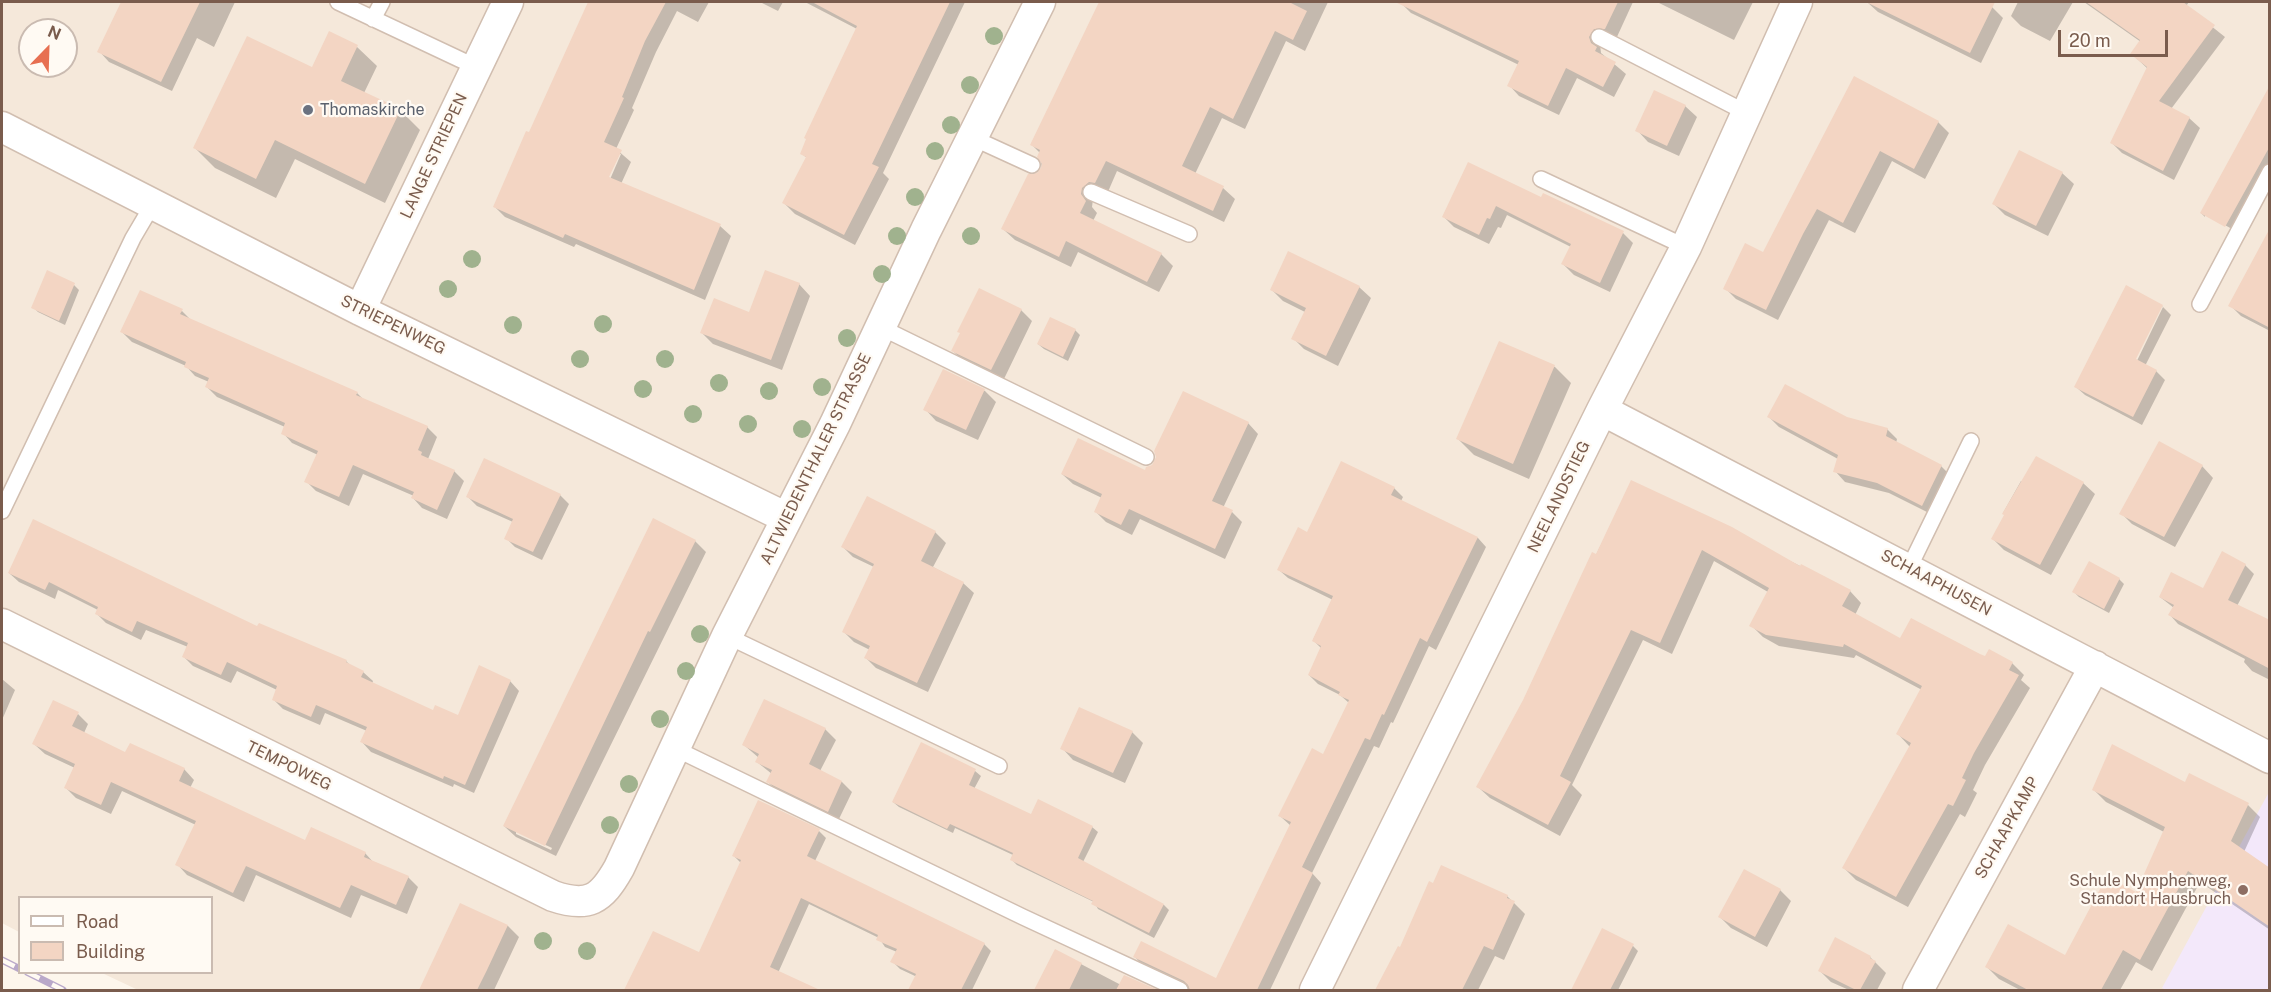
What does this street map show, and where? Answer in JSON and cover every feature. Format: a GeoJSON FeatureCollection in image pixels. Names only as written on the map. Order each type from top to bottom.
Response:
{"type":"FeatureCollection","features":[{"type":"Feature","properties":{"kind":"street","name":"LANGE STRIEPEN"},"geometry":{"type":"LineString","coordinates":[[360,310],[508,2]]}},
{"type":"Feature","properties":{"kind":"street","name":"ALTWIEDENTHALER STRASSE"},"geometry":{"type":"LineString","coordinates":[[579,903],[596,897],[613,879],[676,749],[727,636],[835,424],[926,230],[1040,2]]}},
{"type":"Feature","properties":{"kind":"street","name":"NEELANDSTIEG"},"geometry":{"type":"LineString","coordinates":[[1315,990],[1602,410],[1686,247],[1797,2]]}},
{"type":"Feature","properties":{"kind":"street","name":"STRIEPENWEG"},"geometry":{"type":"LineString","coordinates":[[2,127],[360,310],[787,518]]}},
{"type":"Feature","properties":{"kind":"street","name":"SCHAAPHUSEN"},"geometry":{"type":"LineString","coordinates":[[1602,410],[2270,758]]}},
{"type":"Feature","properties":{"kind":"street","name":"TEMPOWEG"},"geometry":{"type":"LineString","coordinates":[[2,624],[553,896],[579,903]]}},
{"type":"Feature","properties":{"kind":"street","name":"SCHAAPKAMP"},"geometry":{"type":"LineString","coordinates":[[1918,990],[2095,666]]}},
{"type":"Feature","properties":{"kind":"lane"},"geometry":{"type":"LineString","coordinates":[[338,2],[476,67]]}},
{"type":"Feature","properties":{"kind":"lane"},"geometry":{"type":"LineString","coordinates":[[373,19],[382,2]]}},
{"type":"Feature","properties":{"kind":"lane"},"geometry":{"type":"LineString","coordinates":[[1599,37],[1747,113]]}},
{"type":"Feature","properties":{"kind":"lane"},"geometry":{"type":"LineString","coordinates":[[973,138],[1032,165]]}},
{"type":"Feature","properties":{"kind":"lane"},"geometry":{"type":"LineString","coordinates":[[2200,304],[2270,172]]}},
{"type":"Feature","properties":{"kind":"lane"},"geometry":{"type":"LineString","coordinates":[[1541,179],[1686,247]]}},
{"type":"Feature","properties":{"kind":"lane"},"geometry":{"type":"LineString","coordinates":[[1091,192],[1189,234]]}},
{"type":"Feature","properties":{"kind":"lane"},"geometry":{"type":"LineString","coordinates":[[2,511],[133,238],[153,204]]}},
{"type":"Feature","properties":{"kind":"lane"},"geometry":{"type":"LineString","coordinates":[[880,327],[1146,457]]}},
{"type":"Feature","properties":{"kind":"lane"},"geometry":{"type":"LineString","coordinates":[[1908,568],[1971,441]]}},
{"type":"Feature","properties":{"kind":"lane"},"geometry":{"type":"LineString","coordinates":[[727,636],[999,766]]}},
{"type":"Feature","properties":{"kind":"lane"},"geometry":{"type":"LineString","coordinates":[[676,749],[1180,990]]}},
{"type":"Feature","properties":{"kind":"shaded area"},"geometry":{"type":"Polygon","coordinates":[[[2,2],[2269,2],[2269,990],[138,990],[104,974],[213,974],[213,896],[18,896],[18,931],[2,923],[2,2]]]}},
{"type":"Feature","properties":{"kind":"shaded area","name":"Schule Nymphenweg, Standort Hausbruch"},"geometry":{"type":"Polygon","coordinates":[[[2269,792],[2269,990],[2167,990],[2162,988],[2269,792]]]}},
{"type":"Feature","properties":{"kind":"building"},"geometry":{"type":"Polygon","coordinates":[[[121,2],[200,2],[161,82],[97,52],[121,2]]]}},
{"type":"Feature","properties":{"kind":"building"},"geometry":{"type":"Polygon","coordinates":[[[588,2],[666,2],[645,41],[622,97],[624,98],[604,142],[622,150],[609,177],[721,224],[694,290],[565,234],[563,238],[493,207],[526,131],[529,132],[588,2]]]}},
{"type":"Feature","properties":{"kind":"building"},"geometry":{"type":"Polygon","coordinates":[[[812,2],[950,2],[872,164],[879,167],[844,235],[782,203],[806,157],[800,154],[806,139],[804,138],[857,26],[812,2]]]}},
{"type":"Feature","properties":{"kind":"building"},"geometry":{"type":"Polygon","coordinates":[[[1099,2],[1289,2],[1307,11],[1293,40],[1275,31],[1233,119],[1210,107],[1182,166],[1224,186],[1213,211],[1106,161],[1095,183],[1089,182],[1082,188],[1081,194],[1086,201],[1080,213],[1162,253],[1147,282],[1066,241],[1059,257],[1001,229],[1028,174],[1037,173],[1041,168],[1042,164],[1037,157],[1040,150],[1030,145],[1099,2]]]}},
{"type":"Feature","properties":{"kind":"building"},"geometry":{"type":"Polygon","coordinates":[[[1395,2],[1618,2],[1605,29],[1594,29],[1589,37],[1591,43],[1597,47],[1595,51],[1616,62],[1603,87],[1566,68],[1548,106],[1507,86],[1519,61],[1395,2]]]}},
{"type":"Feature","properties":{"kind":"building"},"geometry":{"type":"Polygon","coordinates":[[[1866,2],[1995,2],[1970,53],[1866,2]]]}},
{"type":"Feature","properties":{"kind":"building"},"geometry":{"type":"Polygon","coordinates":[[[2086,2],[2183,2],[2215,25],[2159,101],[2190,117],[2163,171],[2110,143],[2147,67],[2130,54],[2140,40],[2086,2]]]}},
{"type":"Feature","properties":{"kind":"building","name":"Thomaskirche"},"geometry":{"type":"Polygon","coordinates":[[[329,31],[358,45],[341,81],[401,109],[365,184],[275,140],[256,179],[193,148],[247,36],[312,67],[329,31]]]}},
{"type":"Feature","properties":{"kind":"building"},"geometry":{"type":"Polygon","coordinates":[[[1854,76],[1939,121],[1914,169],[1880,151],[1843,223],[1817,209],[1766,310],[1723,289],[1745,243],[1763,252],[1854,76]]]}},
{"type":"Feature","properties":{"kind":"building"},"geometry":{"type":"Polygon","coordinates":[[[2270,85],[2270,146],[2225,227],[2200,213],[2270,85]]]}},
{"type":"Feature","properties":{"kind":"building"},"geometry":{"type":"Polygon","coordinates":[[[1654,90],[1686,105],[1667,146],[1635,131],[1654,90]]]}},
{"type":"Feature","properties":{"kind":"building"},"geometry":{"type":"Polygon","coordinates":[[[2019,150],[2063,172],[2036,226],[1992,204],[2019,150]]]}},
{"type":"Feature","properties":{"kind":"building"},"geometry":{"type":"Polygon","coordinates":[[[1468,162],[1541,197],[1543,193],[1624,231],[1600,283],[1561,264],[1571,244],[1496,206],[1479,235],[1442,217],[1468,162]]]}},
{"type":"Feature","properties":{"kind":"building"},"geometry":{"type":"Polygon","coordinates":[[[2270,228],[2270,328],[2228,306],[2270,228]]]}},
{"type":"Feature","properties":{"kind":"building"},"geometry":{"type":"Polygon","coordinates":[[[1288,251],[1360,286],[1326,356],[1291,339],[1306,308],[1270,290],[1288,251]]]}},
{"type":"Feature","properties":{"kind":"building"},"geometry":{"type":"Polygon","coordinates":[[[47,270],[75,283],[59,321],[31,308],[47,270]]]}},
{"type":"Feature","properties":{"kind":"building"},"geometry":{"type":"Polygon","coordinates":[[[765,270],[800,283],[771,360],[700,333],[714,298],[749,312],[765,270]]]}},
{"type":"Feature","properties":{"kind":"building"},"geometry":{"type":"Polygon","coordinates":[[[2126,285],[2163,305],[2136,359],[2157,370],[2133,417],[2074,387],[2126,285]]]}},
{"type":"Feature","properties":{"kind":"building"},"geometry":{"type":"Polygon","coordinates":[[[979,288],[1022,309],[991,370],[951,351],[960,333],[957,332],[979,288]]]}},
{"type":"Feature","properties":{"kind":"building"},"geometry":{"type":"Polygon","coordinates":[[[140,290],[183,309],[180,314],[358,392],[356,395],[428,426],[418,450],[422,452],[421,455],[455,470],[437,510],[411,498],[414,492],[353,465],[339,497],[304,482],[318,451],[281,434],[285,423],[205,387],[209,378],[184,367],[186,362],[120,332],[140,290]]]}},
{"type":"Feature","properties":{"kind":"building"},"geometry":{"type":"Polygon","coordinates":[[[1050,317],[1076,329],[1063,357],[1037,344],[1050,317]]]}},
{"type":"Feature","properties":{"kind":"building"},"geometry":{"type":"Polygon","coordinates":[[[1499,341],[1555,365],[1513,464],[1456,439],[1499,341]]]}},
{"type":"Feature","properties":{"kind":"building"},"geometry":{"type":"Polygon","coordinates":[[[943,369],[985,389],[966,430],[923,410],[943,369]]]}},
{"type":"Feature","properties":{"kind":"building"},"geometry":{"type":"Polygon","coordinates":[[[1785,384],[1847,417],[1888,428],[1886,436],[1942,465],[1922,506],[1877,483],[1833,472],[1838,455],[1767,417],[1785,384]]]}},
{"type":"Feature","properties":{"kind":"building"},"geometry":{"type":"Polygon","coordinates":[[[1183,391],[1249,422],[1212,501],[1233,510],[1215,549],[1129,509],[1121,525],[1094,512],[1102,494],[1061,474],[1078,438],[1145,470],[1146,467],[1152,465],[1156,457],[1154,451],[1183,391]]]}},
{"type":"Feature","properties":{"kind":"building"},"geometry":{"type":"Polygon","coordinates":[[[2159,441],[2203,465],[2164,537],[2119,514],[2159,441]]]}},
{"type":"Feature","properties":{"kind":"building"},"geometry":{"type":"Polygon","coordinates":[[[2036,456],[2084,482],[2040,565],[1991,539],[2004,515],[2002,514],[2036,456]]]}},
{"type":"Feature","properties":{"kind":"building"},"geometry":{"type":"Polygon","coordinates":[[[484,458],[561,494],[533,552],[504,539],[513,519],[466,497],[484,458]]]}},
{"type":"Feature","properties":{"kind":"building"},"geometry":{"type":"Polygon","coordinates":[[[1341,461],[1395,487],[1391,495],[1478,537],[1427,642],[1420,638],[1384,715],[1382,714],[1370,740],[1365,738],[1302,867],[1313,873],[1257,990],[1190,990],[1184,981],[1133,957],[1141,941],[1216,978],[1291,822],[1278,816],[1312,748],[1323,754],[1349,700],[1338,695],[1340,692],[1308,675],[1321,646],[1312,641],[1333,596],[1277,570],[1298,527],[1307,532],[1341,461]]]}},
{"type":"Feature","properties":{"kind":"building"},"geometry":{"type":"Polygon","coordinates":[[[1631,480],[1732,527],[1800,566],[1801,564],[1851,590],[1842,606],[1900,638],[1911,618],[1980,654],[1985,656],[1989,649],[2013,662],[2009,670],[2019,675],[1974,753],[1962,778],[1966,780],[1953,806],[1948,804],[1896,897],[1842,868],[1911,743],[1896,734],[1922,686],[1844,644],[1843,647],[1766,635],[1749,626],[1769,588],[1702,550],[1660,643],[1631,630],[1560,776],[1571,782],[1548,825],[1476,787],[1523,700],[1592,552],[1596,554],[1631,480]]]}},
{"type":"Feature","properties":{"kind":"building"},"geometry":{"type":"Polygon","coordinates":[[[867,496],[936,531],[921,561],[964,582],[917,683],[864,658],[870,646],[842,632],[874,564],[841,547],[867,496]]]}},
{"type":"Feature","properties":{"kind":"building"},"geometry":{"type":"Polygon","coordinates":[[[653,518],[696,540],[650,632],[648,631],[545,846],[503,826],[653,518]]]}},
{"type":"Feature","properties":{"kind":"building"},"geometry":{"type":"Polygon","coordinates":[[[33,519],[257,626],[259,623],[347,660],[346,662],[364,671],[361,677],[433,710],[435,705],[458,715],[479,665],[511,680],[465,785],[444,776],[443,779],[360,742],[367,727],[316,705],[311,717],[272,700],[277,686],[227,662],[221,675],[182,657],[188,643],[137,621],[132,632],[95,614],[98,607],[49,582],[45,590],[8,573],[33,519]]]}},
{"type":"Feature","properties":{"kind":"building"},"geometry":{"type":"Polygon","coordinates":[[[2222,551],[2246,564],[2228,600],[2270,620],[2270,669],[2168,615],[2174,605],[2159,597],[2171,572],[2203,588],[2222,551]]]}},
{"type":"Feature","properties":{"kind":"building"},"geometry":{"type":"Polygon","coordinates":[[[2089,561],[2120,578],[2104,609],[2072,592],[2089,561]]]}},
{"type":"Feature","properties":{"kind":"building"},"geometry":{"type":"Polygon","coordinates":[[[764,699],[826,728],[809,764],[842,781],[828,812],[766,782],[772,770],[755,762],[759,754],[742,745],[764,699]]]}},
{"type":"Feature","properties":{"kind":"building"},"geometry":{"type":"Polygon","coordinates":[[[53,700],[79,712],[72,726],[125,752],[130,743],[185,768],[179,781],[305,840],[311,827],[366,852],[364,857],[409,876],[396,905],[351,885],[340,908],[246,866],[233,893],[175,865],[196,821],[111,782],[101,805],[64,788],[75,764],[32,744],[53,700]]]}},
{"type":"Feature","properties":{"kind":"building"},"geometry":{"type":"Polygon","coordinates":[[[1079,707],[1133,731],[1113,773],[1060,749],[1079,707]]]}},
{"type":"Feature","properties":{"kind":"building"},"geometry":{"type":"Polygon","coordinates":[[[921,742],[976,769],[969,785],[1031,814],[1038,799],[1093,826],[1078,858],[1164,904],[1149,933],[1091,904],[1093,901],[1010,860],[1013,853],[950,824],[947,829],[892,802],[921,742]]]}},
{"type":"Feature","properties":{"kind":"building"},"geometry":{"type":"Polygon","coordinates":[[[2112,744],[2185,782],[2189,773],[2249,803],[2231,841],[2270,868],[2270,927],[2188,871],[2140,960],[2123,950],[2101,990],[2028,990],[1985,967],[2008,924],[2065,955],[2107,876],[2136,892],[2165,827],[2092,790],[2112,744]]]}},
{"type":"Feature","properties":{"kind":"building"},"geometry":{"type":"Polygon","coordinates":[[[758,800],[820,829],[807,856],[985,943],[961,990],[908,990],[916,974],[890,962],[897,949],[876,940],[878,935],[801,898],[770,967],[820,990],[624,990],[653,931],[699,952],[741,860],[732,856],[758,800]]]}},
{"type":"Feature","properties":{"kind":"building"},"geometry":{"type":"Polygon","coordinates":[[[1441,865],[1508,895],[1507,898],[1515,901],[1493,950],[1484,946],[1462,990],[1375,990],[1398,946],[1400,947],[1429,881],[1433,883],[1441,865]]]}},
{"type":"Feature","properties":{"kind":"building"},"geometry":{"type":"Polygon","coordinates":[[[1744,869],[1781,889],[1755,937],[1718,917],[1744,869]]]}},
{"type":"Feature","properties":{"kind":"building"},"geometry":{"type":"Polygon","coordinates":[[[460,903],[508,925],[487,970],[477,990],[419,990],[460,903]]]}},
{"type":"Feature","properties":{"kind":"building"},"geometry":{"type":"Polygon","coordinates":[[[1602,928],[1634,944],[1610,990],[1571,990],[1602,928]]]}},
{"type":"Feature","properties":{"kind":"building"},"geometry":{"type":"Polygon","coordinates":[[[1835,937],[1876,961],[1860,990],[1818,971],[1835,937]]]}},
{"type":"Feature","properties":{"kind":"building"},"geometry":{"type":"Polygon","coordinates":[[[1055,949],[1082,963],[1069,990],[1034,990],[1055,949]]]}},
{"type":"Feature","properties":{"kind":"building"},"geometry":{"type":"Polygon","coordinates":[[[1124,975],[1158,990],[1116,990],[1124,975]]]}},
{"type":"Feature","properties":{"kind":"railway"},"geometry":{"type":"LineString","coordinates":[[2,960],[18,968]]}},
{"type":"Feature","properties":{"kind":"railway"},"geometry":{"type":"LineString","coordinates":[[31,974],[63,990]]}},
{"type":"Feature","properties":{"kind":"place","name":"Thomaskirche"},"geometry":{"type":"Point","coordinates":[308,110]}},
{"type":"Feature","properties":{"kind":"place","name":"Schule Nymphenweg, Standort Hausbruch"},"geometry":{"type":"Point","coordinates":[2243,890]}}]}
